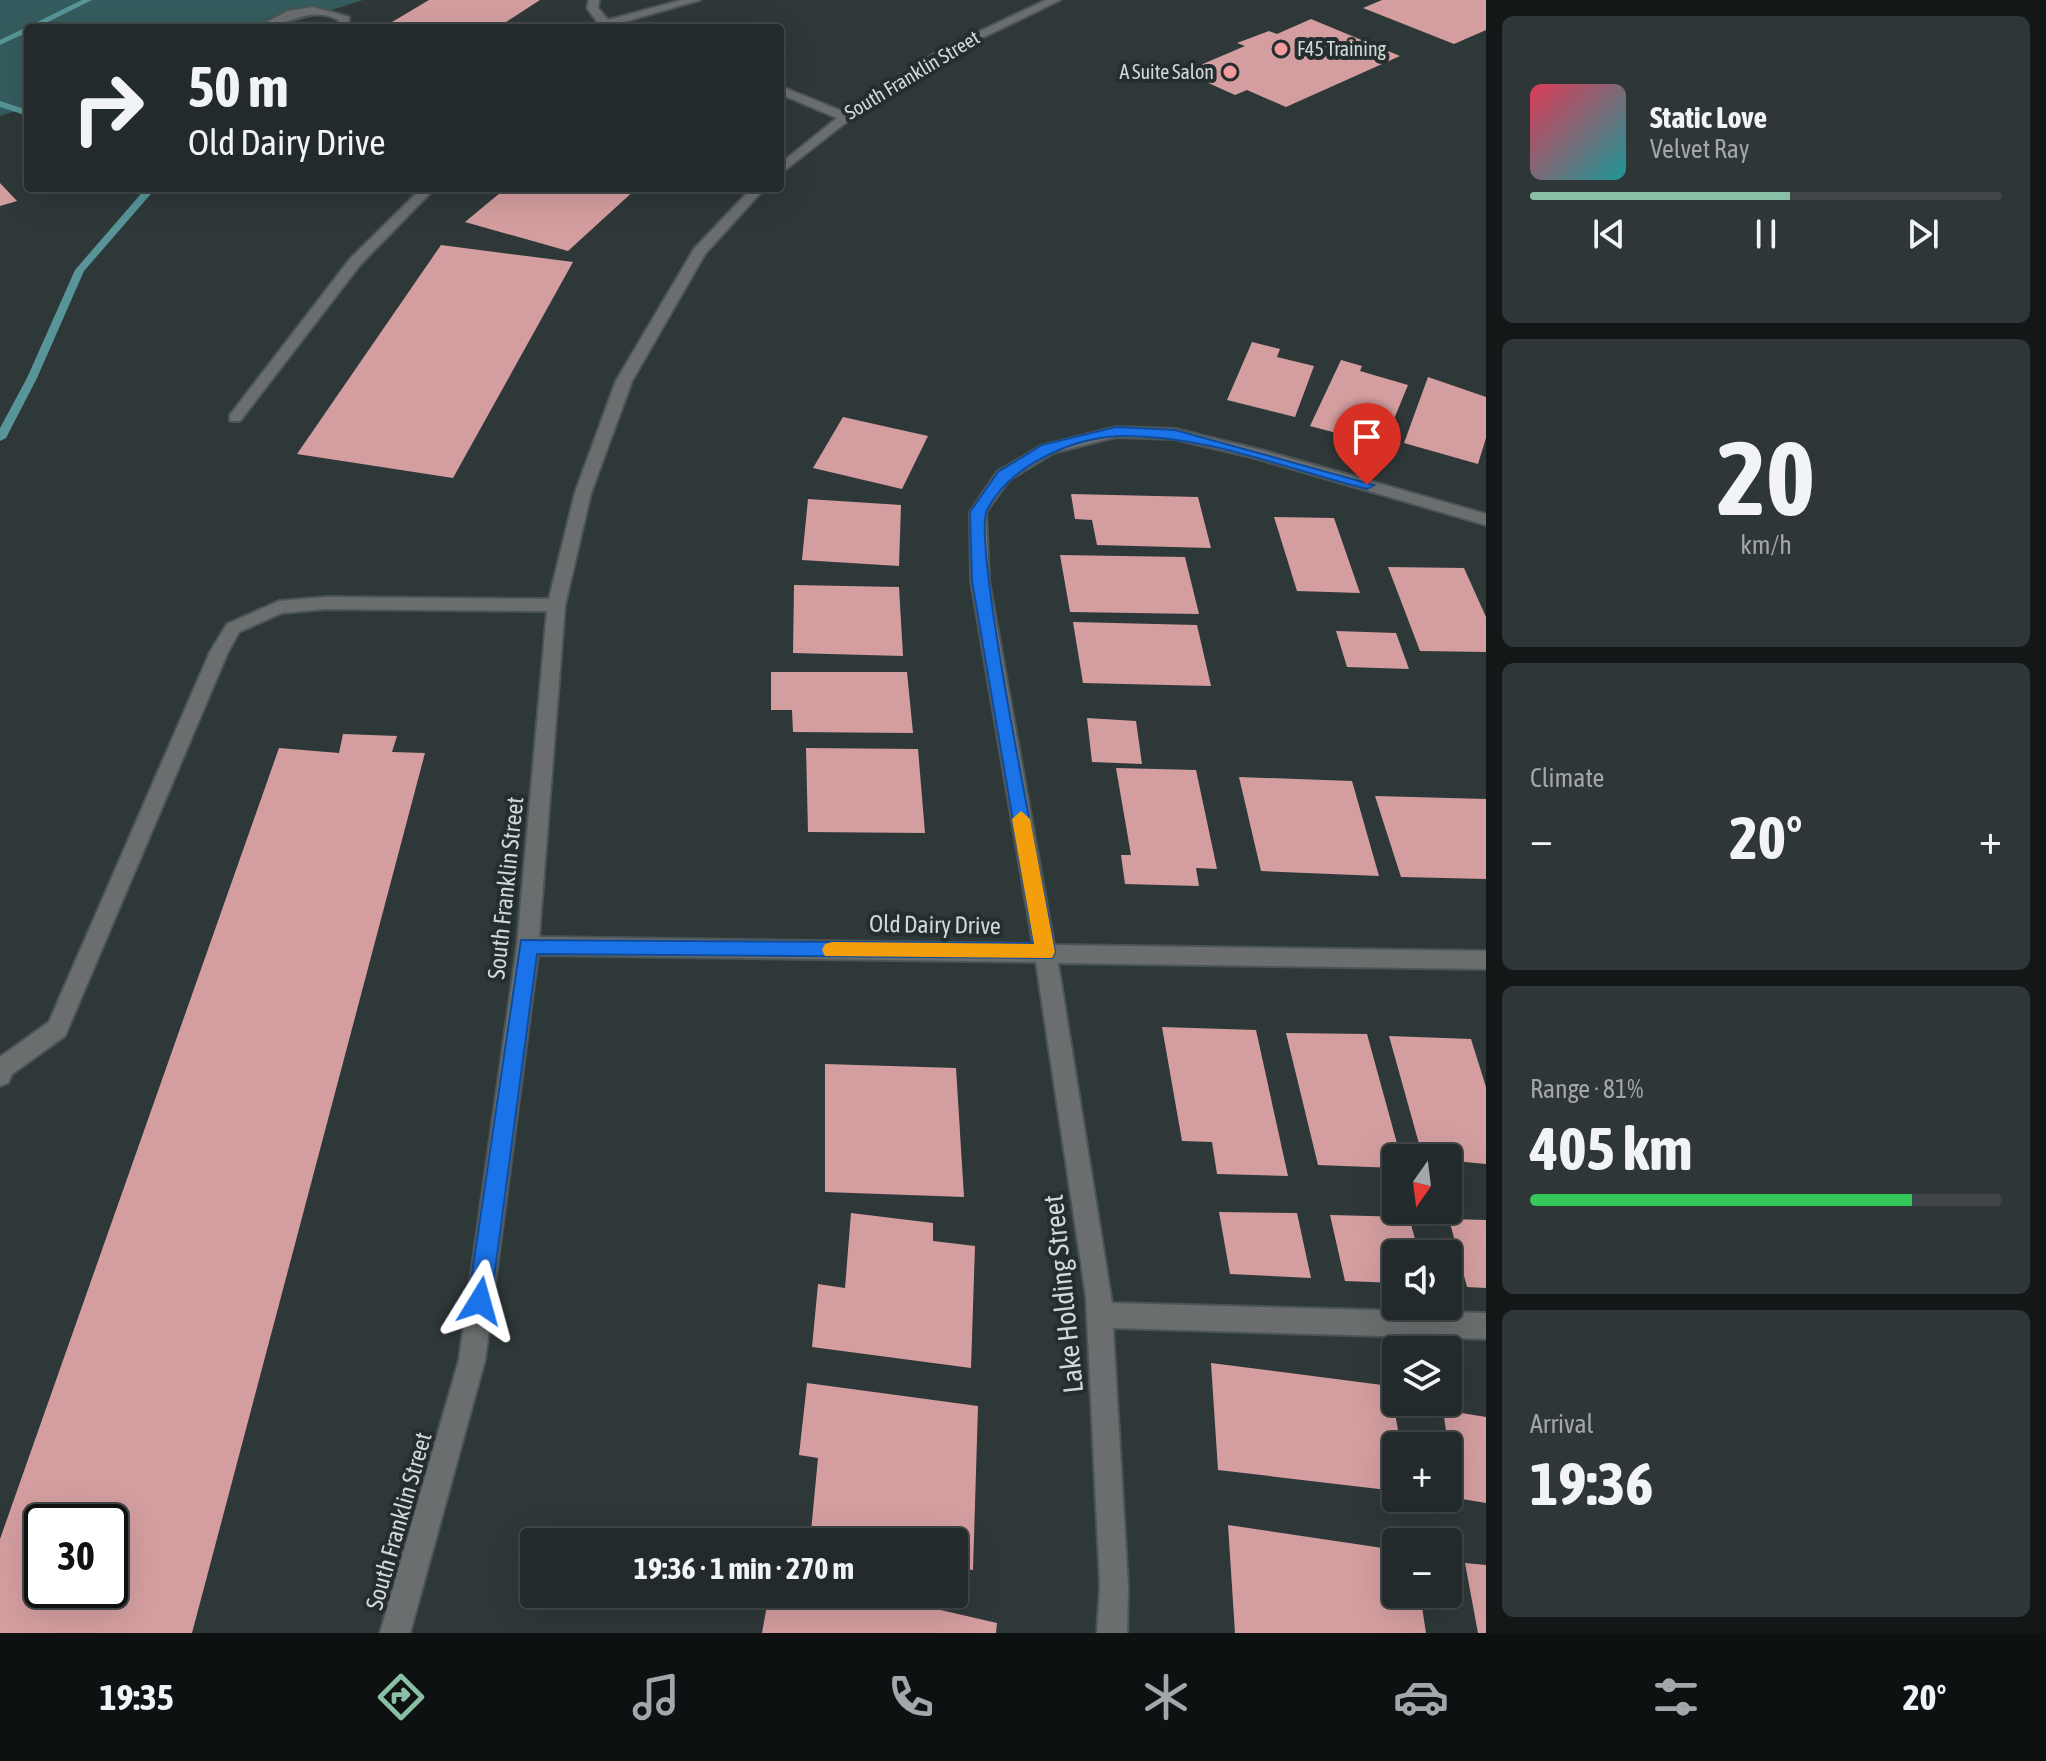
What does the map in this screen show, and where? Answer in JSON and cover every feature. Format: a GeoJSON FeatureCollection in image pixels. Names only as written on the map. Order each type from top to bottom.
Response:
{"type":"FeatureCollection","features":[{"type":"Feature","properties":{"kind":"street"},"geometry":{"type":"LineString","coordinates":[[594,0],[592,8],[605,24]]}},
{"type":"Feature","properties":{"kind":"street"},"geometry":{"type":"LineString","coordinates":[[614,24],[695,0]]}},
{"type":"Feature","properties":{"kind":"street","name":"South Franklin Street"},"geometry":{"type":"LineString","coordinates":[[784,167],[842,116],[951,47],[1055,0]]}},
{"type":"Feature","properties":{"kind":"street"},"geometry":{"type":"LineString","coordinates":[[268,24],[292,11],[310,9],[334,12],[345,19],[343,24]]}},
{"type":"Feature","properties":{"kind":"street"},"geometry":{"type":"LineString","coordinates":[[784,92],[842,116]]}},
{"type":"Feature","properties":{"kind":"street"},"geometry":{"type":"LineString","coordinates":[[235,418],[355,262],[423,192]]}},
{"type":"Feature","properties":{"kind":"street","name":"South Franklin Street"},"geometry":{"type":"LineString","coordinates":[[395,1633],[472,1360],[528,946],[556,605],[583,493],[624,381],[699,252],[755,192]]}},
{"type":"Feature","properties":{"kind":"street","name":"Lake Holding Street"},"geometry":{"type":"LineString","coordinates":[[1112,1633],[1114,1586],[1100,1315],[1045,952],[980,581],[978,512],[1003,476],[1047,449],[1116,432],[1175,434],[1259,454],[1486,520]]}},
{"type":"Feature","properties":{"kind":"street"},"geometry":{"type":"LineString","coordinates":[[0,1076],[4,1067],[57,1029],[219,652],[233,628],[279,607],[326,603],[556,605]]}},
{"type":"Feature","properties":{"kind":"street","name":"Old Dairy Drive"},"geometry":{"type":"LineString","coordinates":[[528,946],[1486,960]]}},
{"type":"Feature","properties":{"kind":"street"},"geometry":{"type":"LineString","coordinates":[[1100,1315],[1486,1326]]}},
{"type":"Feature","properties":{"kind":"shaded area"},"geometry":{"type":"Polygon","coordinates":[[[0,0],[363,0],[288,24],[24,24],[24,108],[0,116],[0,0]]]}},
{"type":"Feature","properties":{"kind":"building"},"geometry":{"type":"Polygon","coordinates":[[[429,0],[540,0],[503,24],[389,24],[429,0]]]}},
{"type":"Feature","properties":{"kind":"building"},"geometry":{"type":"Polygon","coordinates":[[[1382,0],[1486,0],[1486,30],[1454,44],[1363,8],[1382,0]]]}},
{"type":"Feature","properties":{"kind":"building"},"geometry":{"type":"Polygon","coordinates":[[[1311,19],[1400,56],[1286,107],[1247,90],[1235,95],[1184,72],[1245,46],[1237,43],[1269,31],[1277,34],[1311,19]]]}},
{"type":"Feature","properties":{"kind":"building"},"geometry":{"type":"Polygon","coordinates":[[[0,183],[17,201],[0,206],[0,183]]]}},
{"type":"Feature","properties":{"kind":"building"},"geometry":{"type":"Polygon","coordinates":[[[501,192],[633,192],[568,251],[465,222],[501,192]]]}},
{"type":"Feature","properties":{"kind":"building"},"geometry":{"type":"Polygon","coordinates":[[[441,245],[573,262],[453,478],[297,454],[441,245]]]}},
{"type":"Feature","properties":{"kind":"building"},"geometry":{"type":"Polygon","coordinates":[[[1252,342],[1280,349],[1277,357],[1314,366],[1295,417],[1227,400],[1252,342]]]}},
{"type":"Feature","properties":{"kind":"building"},"geometry":{"type":"Polygon","coordinates":[[[1341,360],[1362,366],[1360,371],[1408,385],[1385,441],[1346,430],[1344,435],[1310,426],[1341,360]]]}},
{"type":"Feature","properties":{"kind":"building"},"geometry":{"type":"Polygon","coordinates":[[[1428,377],[1486,397],[1486,438],[1478,464],[1404,443],[1428,377]]]}},
{"type":"Feature","properties":{"kind":"building"},"geometry":{"type":"Polygon","coordinates":[[[843,417],[928,436],[902,489],[813,468],[843,417]]]}},
{"type":"Feature","properties":{"kind":"building"},"geometry":{"type":"Polygon","coordinates":[[[1071,494],[1198,497],[1211,548],[1097,545],[1092,520],[1075,519],[1071,494]]]}},
{"type":"Feature","properties":{"kind":"building"},"geometry":{"type":"Polygon","coordinates":[[[808,499],[901,505],[899,566],[802,560],[808,499]]]}},
{"type":"Feature","properties":{"kind":"building"},"geometry":{"type":"Polygon","coordinates":[[[1274,517],[1334,518],[1360,593],[1297,591],[1274,517]]]}},
{"type":"Feature","properties":{"kind":"building"},"geometry":{"type":"Polygon","coordinates":[[[1060,555],[1185,557],[1199,614],[1070,612],[1060,555]]]}},
{"type":"Feature","properties":{"kind":"building"},"geometry":{"type":"Polygon","coordinates":[[[1388,567],[1464,568],[1486,617],[1486,652],[1420,651],[1388,567]]]}},
{"type":"Feature","properties":{"kind":"building"},"geometry":{"type":"Polygon","coordinates":[[[794,585],[899,587],[903,656],[793,653],[794,585]]]}},
{"type":"Feature","properties":{"kind":"building"},"geometry":{"type":"Polygon","coordinates":[[[1073,622],[1197,625],[1211,686],[1083,683],[1073,622]]]}},
{"type":"Feature","properties":{"kind":"building"},"geometry":{"type":"Polygon","coordinates":[[[1336,631],[1396,633],[1409,669],[1347,667],[1336,631]]]}},
{"type":"Feature","properties":{"kind":"building"},"geometry":{"type":"Polygon","coordinates":[[[771,672],[907,672],[913,733],[793,732],[792,710],[771,710],[771,672]]]}},
{"type":"Feature","properties":{"kind":"building"},"geometry":{"type":"Polygon","coordinates":[[[1087,718],[1136,721],[1142,764],[1092,762],[1087,718]]]}},
{"type":"Feature","properties":{"kind":"building"},"geometry":{"type":"Polygon","coordinates":[[[343,734],[397,736],[392,752],[425,753],[192,1633],[0,1633],[0,1539],[279,748],[339,753],[343,734]]]}},
{"type":"Feature","properties":{"kind":"building"},"geometry":{"type":"Polygon","coordinates":[[[806,748],[918,749],[925,833],[808,832],[806,748]]]}},
{"type":"Feature","properties":{"kind":"building"},"geometry":{"type":"Polygon","coordinates":[[[1116,768],[1196,770],[1217,869],[1196,868],[1199,886],[1125,884],[1121,855],[1131,855],[1116,768]]]}},
{"type":"Feature","properties":{"kind":"building"},"geometry":{"type":"Polygon","coordinates":[[[1239,777],[1352,781],[1379,876],[1261,871],[1239,777]]]}},
{"type":"Feature","properties":{"kind":"building"},"geometry":{"type":"Polygon","coordinates":[[[1375,796],[1486,799],[1486,879],[1401,877],[1375,796]]]}},
{"type":"Feature","properties":{"kind":"building"},"geometry":{"type":"Polygon","coordinates":[[[1162,1027],[1256,1030],[1288,1176],[1217,1174],[1212,1142],[1182,1141],[1162,1027]]]}},
{"type":"Feature","properties":{"kind":"building"},"geometry":{"type":"Polygon","coordinates":[[[1286,1033],[1367,1034],[1397,1144],[1382,1144],[1382,1167],[1318,1165],[1286,1033]]]}},
{"type":"Feature","properties":{"kind":"building"},"geometry":{"type":"Polygon","coordinates":[[[1389,1036],[1471,1039],[1486,1087],[1486,1164],[1462,1162],[1462,1144],[1419,1144],[1389,1036]]]}},
{"type":"Feature","properties":{"kind":"building"},"geometry":{"type":"Polygon","coordinates":[[[825,1064],[956,1068],[964,1197],[825,1192],[825,1064]]]}},
{"type":"Feature","properties":{"kind":"building"},"geometry":{"type":"Polygon","coordinates":[[[1219,1212],[1297,1213],[1311,1278],[1230,1274],[1219,1212]]]}},
{"type":"Feature","properties":{"kind":"building"},"geometry":{"type":"Polygon","coordinates":[[[851,1213],[933,1223],[933,1241],[975,1246],[971,1368],[812,1347],[818,1284],[845,1288],[851,1213]]]}},
{"type":"Feature","properties":{"kind":"building"},"geometry":{"type":"Polygon","coordinates":[[[1330,1215],[1382,1216],[1382,1224],[1411,1224],[1415,1240],[1382,1240],[1382,1282],[1345,1281],[1330,1215]]]}},
{"type":"Feature","properties":{"kind":"building"},"geometry":{"type":"Polygon","coordinates":[[[1462,1219],[1486,1220],[1486,1288],[1467,1287],[1462,1268],[1462,1240],[1455,1240],[1450,1224],[1462,1224],[1462,1219]]]}},
{"type":"Feature","properties":{"kind":"building"},"geometry":{"type":"Polygon","coordinates":[[[1211,1363],[1382,1385],[1382,1416],[1396,1416],[1398,1432],[1382,1432],[1382,1489],[1218,1470],[1211,1363]]]}},
{"type":"Feature","properties":{"kind":"building"},"geometry":{"type":"Polygon","coordinates":[[[807,1383],[978,1406],[973,1570],[968,1569],[968,1528],[811,1528],[818,1458],[799,1455],[807,1383]]]}},
{"type":"Feature","properties":{"kind":"building"},"geometry":{"type":"Polygon","coordinates":[[[1462,1413],[1486,1417],[1486,1503],[1462,1499],[1462,1432],[1446,1432],[1444,1416],[1462,1416],[1462,1413]]]}},
{"type":"Feature","properties":{"kind":"building"},"geometry":{"type":"Polygon","coordinates":[[[1228,1525],[1382,1548],[1382,1608],[1422,1608],[1426,1633],[1235,1633],[1228,1525]]]}},
{"type":"Feature","properties":{"kind":"building"},"geometry":{"type":"Polygon","coordinates":[[[1465,1563],[1486,1565],[1486,1633],[1478,1633],[1465,1563]]]}},
{"type":"Feature","properties":{"kind":"building"},"geometry":{"type":"Polygon","coordinates":[[[766,1608],[932,1608],[997,1623],[996,1633],[762,1633],[766,1608]]]}},
{"type":"Feature","properties":{"kind":"waterway"},"geometry":{"type":"LineString","coordinates":[[38,24],[88,0]]}},
{"type":"Feature","properties":{"kind":"waterway"},"geometry":{"type":"LineString","coordinates":[[0,43],[24,31]]}},
{"type":"Feature","properties":{"kind":"waterway"},"geometry":{"type":"LineString","coordinates":[[0,104],[24,112]]}},
{"type":"Feature","properties":{"kind":"waterway"},"geometry":{"type":"LineString","coordinates":[[0,438],[32,378],[80,270],[148,192]]}},
{"type":"Feature","properties":{"kind":"slow traffic"},"geometry":{"type":"LineString","coordinates":[[832,950],[1045,952],[1021,819]]}},
{"type":"Feature","properties":{"kind":"place","name":"F45 Training"},"geometry":{"type":"Point","coordinates":[1281,49]}},
{"type":"Feature","properties":{"kind":"place","name":"A Suite Salon"},"geometry":{"type":"Point","coordinates":[1230,72]}},
{"type":"Feature","properties":{"kind":"route"},"geometry":{"type":"LineString","coordinates":[[480,1301],[528,946],[1045,952],[980,581],[978,512],[1003,476],[1047,449],[1116,432],[1175,434],[1367,485]]}}]}
